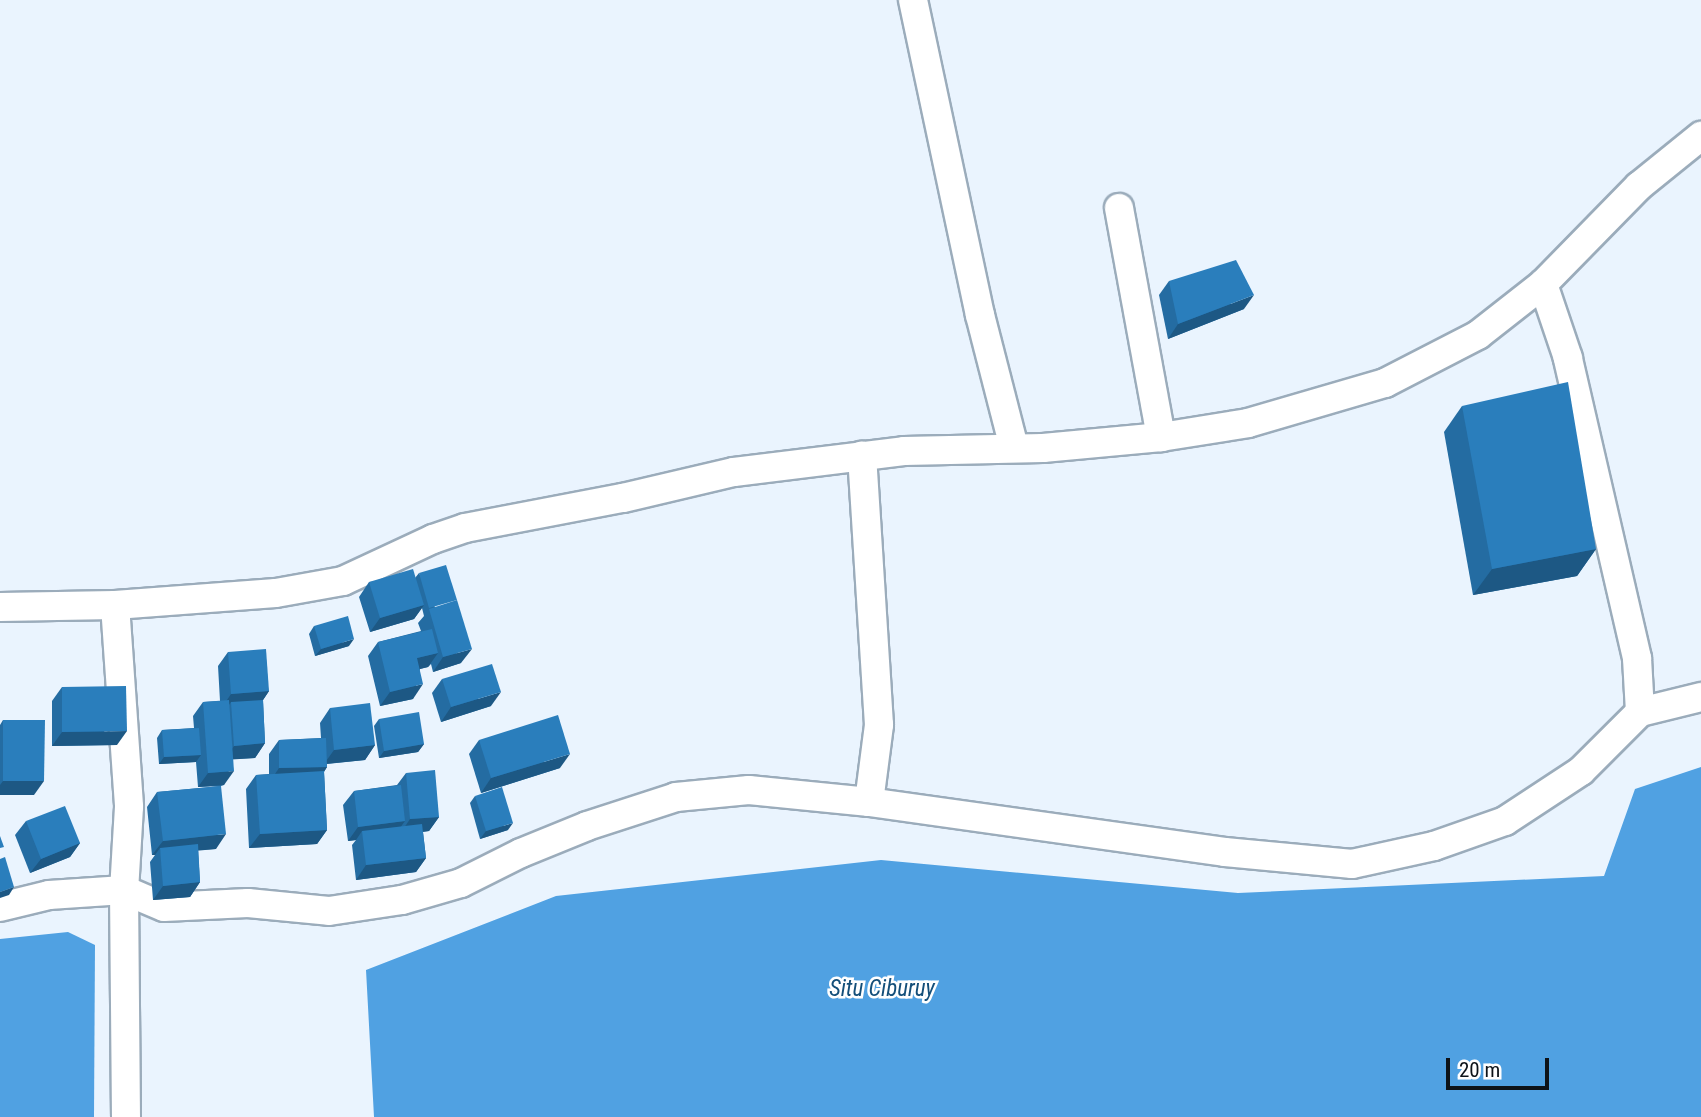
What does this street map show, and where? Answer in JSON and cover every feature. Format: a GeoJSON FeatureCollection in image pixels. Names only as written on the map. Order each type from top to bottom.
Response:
{"type":"FeatureCollection","features":[{"type":"Feature","properties":{"kind":"street"},"geometry":{"type":"LineString","coordinates":[[913,0],[980,314],[1014,447]]}},
{"type":"Feature","properties":{"kind":"street"},"geometry":{"type":"LineString","coordinates":[[0,607],[116,605],[276,593],[344,580],[433,539],[465,528],[623,498],[734,472],[862,456],[1161,437],[1248,423],[1385,383],[1478,335],[1543,284],[1639,186],[1701,136]]}},
{"type":"Feature","properties":{"kind":"street"},"geometry":{"type":"LineString","coordinates":[[1119,208],[1161,437]]}},
{"type":"Feature","properties":{"kind":"street"},"geometry":{"type":"LineString","coordinates":[[1543,284],[1568,358],[1622,587],[1637,658],[1640,712]]}},
{"type":"Feature","properties":{"kind":"street"},"geometry":{"type":"LineString","coordinates":[[862,456],[879,725],[869,802]]}},
{"type":"Feature","properties":{"kind":"street"},"geometry":{"type":"LineString","coordinates":[[116,605],[129,807],[124,890],[126,1117]]}},
{"type":"Feature","properties":{"kind":"street"},"geometry":{"type":"LineString","coordinates":[[0,907],[49,895],[124,890],[163,907],[247,903],[329,911],[402,900],[461,883],[521,853],[587,826],[676,797],[748,790],[869,802],[1224,852],[1352,864],[1434,845],[1505,821],[1581,771],[1640,712],[1701,697]]}},
{"type":"Feature","properties":{"kind":"water","name":"Situ Ciburuy"},"geometry":{"type":"Polygon","coordinates":[[[1701,767],[1701,1117],[374,1117],[366,970],[556,896],[881,860],[1238,893],[1604,876],[1635,789],[1701,767]]]}},
{"type":"Feature","properties":{"kind":"water"},"geometry":{"type":"Polygon","coordinates":[[[68,932],[95,945],[94,1117],[0,1117],[0,939],[68,932]]]}},
{"type":"Feature","properties":{"kind":"building"},"geometry":{"type":"Polygon","coordinates":[[[1236,260],[1254,295],[1178,324],[1169,281],[1236,260]]]}},
{"type":"Feature","properties":{"kind":"building"},"geometry":{"type":"Polygon","coordinates":[[[1568,382],[1596,549],[1492,569],[1462,406],[1568,382]]]}},
{"type":"Feature","properties":{"kind":"building"},"geometry":{"type":"Polygon","coordinates":[[[446,565],[457,600],[429,608],[419,573],[446,565]]]}},
{"type":"Feature","properties":{"kind":"building"},"geometry":{"type":"Polygon","coordinates":[[[413,569],[424,605],[380,618],[369,582],[413,569]]]}},
{"type":"Feature","properties":{"kind":"building"},"geometry":{"type":"Polygon","coordinates":[[[457,600],[472,649],[443,657],[429,609],[457,600]]]}},
{"type":"Feature","properties":{"kind":"building"},"geometry":{"type":"Polygon","coordinates":[[[348,616],[354,639],[321,649],[314,626],[348,616]]]}},
{"type":"Feature","properties":{"kind":"building"},"geometry":{"type":"Polygon","coordinates":[[[432,629],[438,653],[417,658],[423,684],[390,692],[378,642],[432,629]]]}},
{"type":"Feature","properties":{"kind":"building"},"geometry":{"type":"Polygon","coordinates":[[[266,649],[269,691],[231,694],[228,652],[266,649]]]}},
{"type":"Feature","properties":{"kind":"building"},"geometry":{"type":"Polygon","coordinates":[[[492,664],[501,692],[451,707],[442,679],[492,664]]]}},
{"type":"Feature","properties":{"kind":"building"},"geometry":{"type":"Polygon","coordinates":[[[126,686],[127,731],[62,732],[62,687],[126,686]]]}},
{"type":"Feature","properties":{"kind":"building"},"geometry":{"type":"Polygon","coordinates":[[[229,700],[234,771],[208,773],[203,702],[229,700]]]}},
{"type":"Feature","properties":{"kind":"building"},"geometry":{"type":"Polygon","coordinates":[[[263,700],[265,743],[234,746],[231,702],[263,700]]]}},
{"type":"Feature","properties":{"kind":"building"},"geometry":{"type":"Polygon","coordinates":[[[370,703],[375,745],[334,750],[330,708],[370,703]]]}},
{"type":"Feature","properties":{"kind":"building"},"geometry":{"type":"Polygon","coordinates":[[[419,712],[424,744],[384,751],[379,719],[419,712]]]}},
{"type":"Feature","properties":{"kind":"building"},"geometry":{"type":"Polygon","coordinates":[[[558,715],[570,754],[491,778],[479,740],[558,715]]]}},
{"type":"Feature","properties":{"kind":"building"},"geometry":{"type":"Polygon","coordinates":[[[3,720],[45,720],[44,781],[3,781],[3,720]]]}},
{"type":"Feature","properties":{"kind":"building"},"geometry":{"type":"Polygon","coordinates":[[[199,728],[201,755],[164,757],[162,730],[199,728]]]}},
{"type":"Feature","properties":{"kind":"building"},"geometry":{"type":"Polygon","coordinates":[[[326,738],[327,767],[279,768],[279,740],[326,738]]]}},
{"type":"Feature","properties":{"kind":"building"},"geometry":{"type":"Polygon","coordinates":[[[435,770],[439,817],[410,819],[406,773],[435,770]]]}},
{"type":"Feature","properties":{"kind":"building"},"geometry":{"type":"Polygon","coordinates":[[[324,771],[327,830],[260,834],[256,775],[324,771]]]}},
{"type":"Feature","properties":{"kind":"building"},"geometry":{"type":"Polygon","coordinates":[[[401,785],[405,821],[358,827],[354,791],[401,785]]]}},
{"type":"Feature","properties":{"kind":"building"},"geometry":{"type":"Polygon","coordinates":[[[221,786],[226,834],[163,841],[157,792],[221,786]]]}},
{"type":"Feature","properties":{"kind":"building"},"geometry":{"type":"Polygon","coordinates":[[[502,787],[513,823],[486,831],[475,796],[502,787]]]}},
{"type":"Feature","properties":{"kind":"building"},"geometry":{"type":"Polygon","coordinates":[[[65,806],[80,843],[41,859],[26,821],[65,806]]]}},
{"type":"Feature","properties":{"kind":"building"},"geometry":{"type":"Polygon","coordinates":[[[422,824],[426,858],[366,865],[362,831],[422,824]]]}},
{"type":"Feature","properties":{"kind":"building"},"geometry":{"type":"Polygon","coordinates":[[[198,844],[200,882],[163,886],[160,848],[198,844]]]}},
{"type":"Feature","properties":{"kind":"building"},"geometry":{"type":"Polygon","coordinates":[[[5,857],[14,887],[0,892],[0,859],[5,857]]]}}]}
